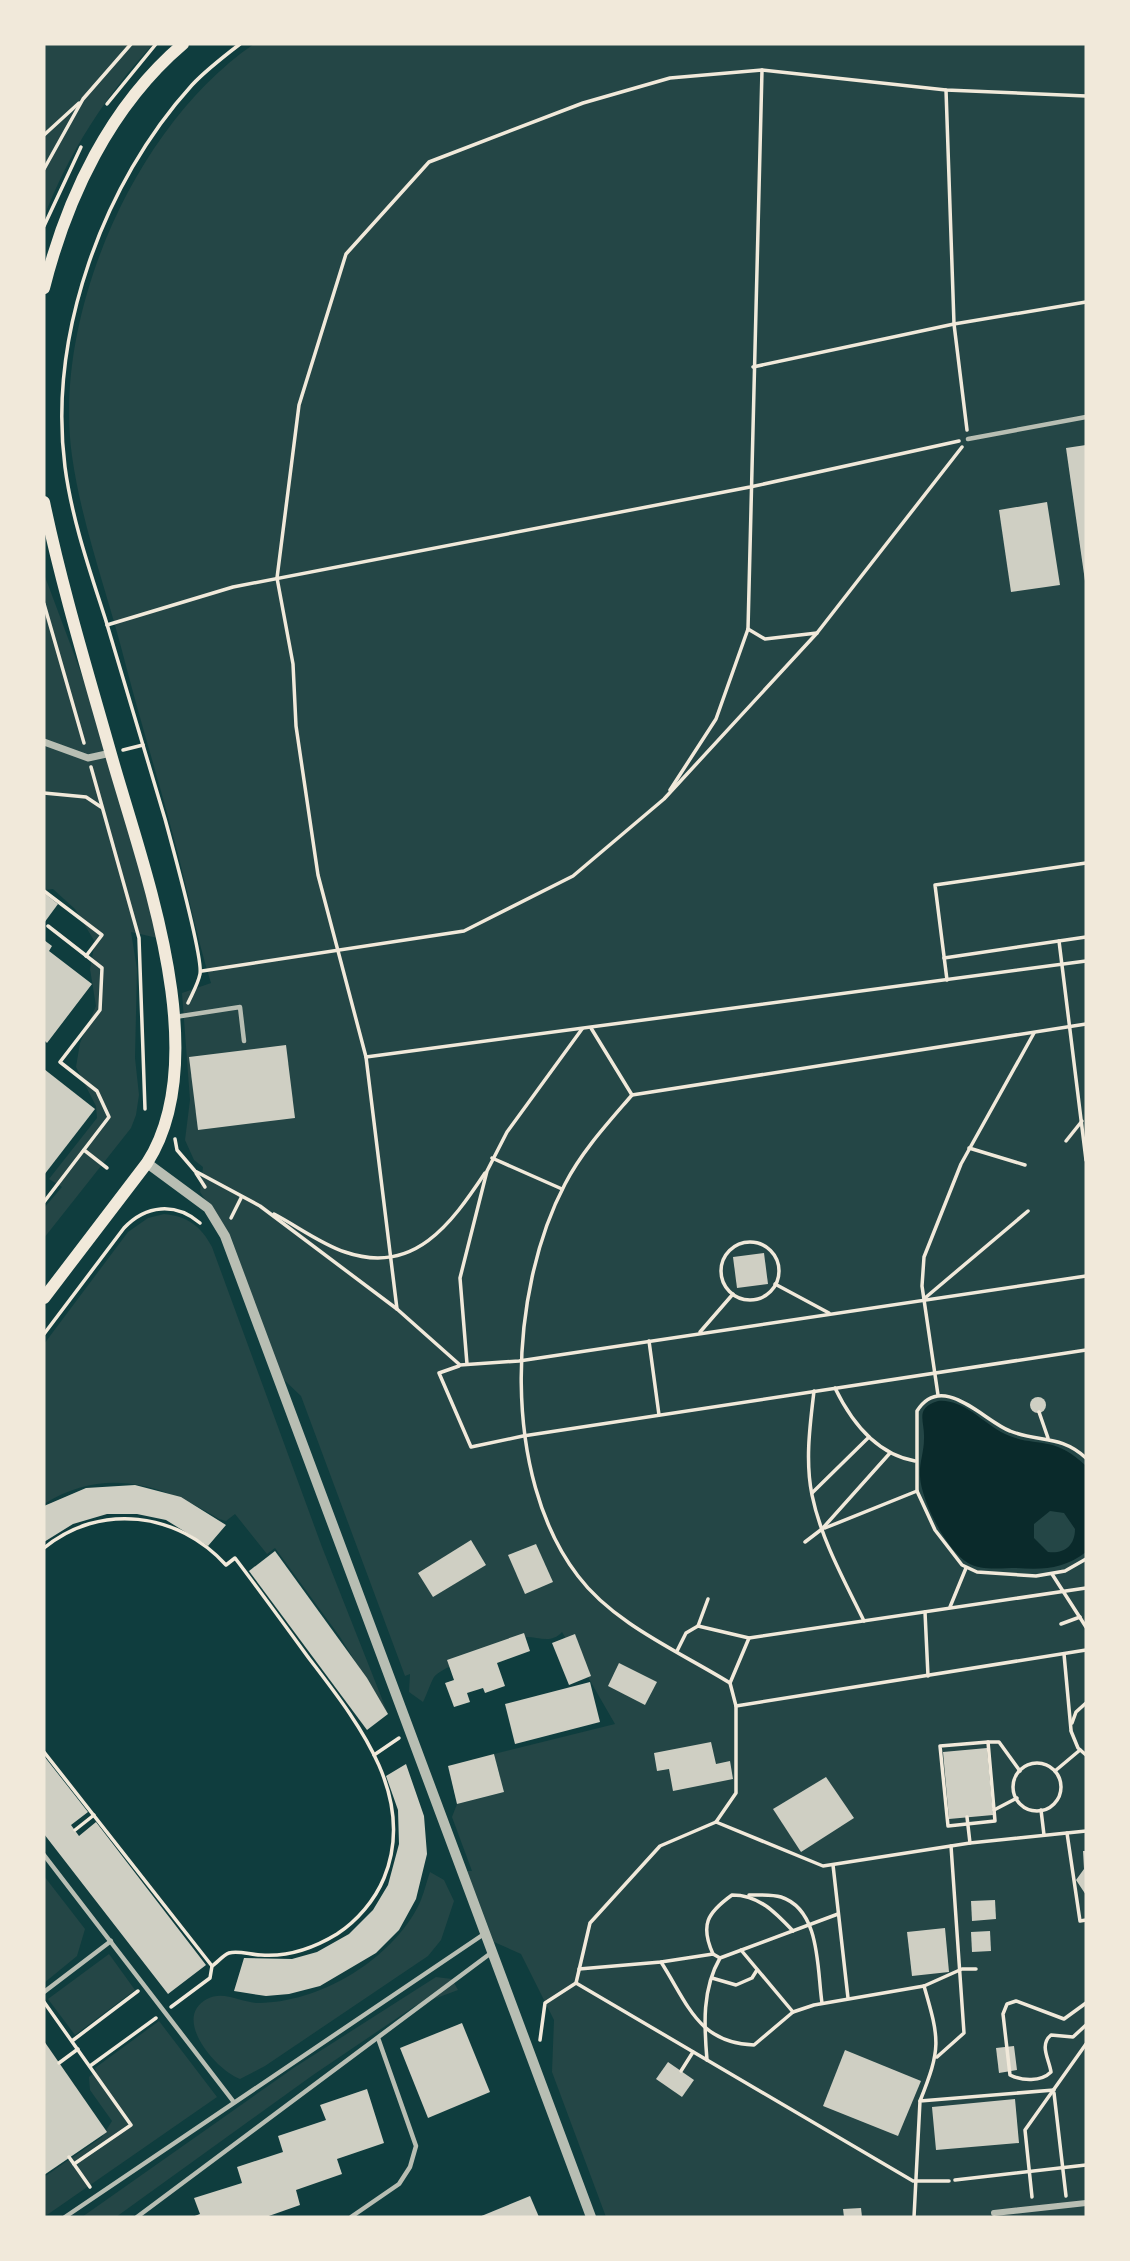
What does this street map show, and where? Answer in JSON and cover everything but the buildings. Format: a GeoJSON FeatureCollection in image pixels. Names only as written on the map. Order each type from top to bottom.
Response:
{"type":"FeatureCollection","features":[{"type":"Feature","properties":{"kind":"main road"},"geometry":{"type":"LineString","coordinates":[[44,288],[54,247],[97,149],[130,100],[183,44]]}},
{"type":"Feature","properties":{"kind":"main road"},"geometry":{"type":"LineString","coordinates":[[44,502],[162,939],[179,1016],[168,1119],[147,1163],[44,1298]]}},
{"type":"Feature","properties":{"kind":"street"},"geometry":{"type":"LineString","coordinates":[[44,742],[88,758],[111,753]]}},
{"type":"Feature","properties":{"kind":"street"},"geometry":{"type":"LineString","coordinates":[[147,1163],[208,1208],[225,1236],[591,2217]]}},
{"type":"Feature","properties":{"kind":"street"},"geometry":{"type":"LineString","coordinates":[[994,2213],[1086,2203]]}},
{"type":"Feature","properties":{"kind":"lane"},"geometry":{"type":"LineString","coordinates":[[968,439],[1086,417]]}},
{"type":"Feature","properties":{"kind":"lane"},"geometry":{"type":"LineString","coordinates":[[179,1016],[240,1007],[244,1041]]}},
{"type":"Feature","properties":{"kind":"lane"},"geometry":{"type":"LineString","coordinates":[[44,1855],[233,2101]]}},
{"type":"Feature","properties":{"kind":"lane"},"geometry":{"type":"LineString","coordinates":[[65,2217],[484,1934]]}},
{"type":"Feature","properties":{"kind":"lane"},"geometry":{"type":"LineString","coordinates":[[44,1992],[111,1941]]}},
{"type":"Feature","properties":{"kind":"lane"},"geometry":{"type":"LineString","coordinates":[[137,2217],[491,1953]]}},
{"type":"Feature","properties":{"kind":"lane"},"geometry":{"type":"LineString","coordinates":[[351,2217],[399,2184],[411,2167],[416,2146],[378,2038]]}},
{"type":"Feature","properties":{"kind":"path"},"geometry":{"type":"LineString","coordinates":[[44,135],[83,99],[131,44]]}},
{"type":"Feature","properties":{"kind":"path"},"geometry":{"type":"LineString","coordinates":[[179,1016],[201,972],[172,844],[77,524],[65,465],[64,408],[69,342],[75,312],[106,219],[141,153],[193,83],[240,44]]}},
{"type":"Feature","properties":{"kind":"path"},"geometry":{"type":"LineString","coordinates":[[664,799],[716,719],[748,629],[762,70]]}},
{"type":"Feature","properties":{"kind":"path"},"geometry":{"type":"LineString","coordinates":[[397,1310],[366,1057],[336,951],[306,811],[296,726],[293,664],[276,578],[299,405],[346,254],[429,162],[583,103],[670,78],[762,70],[946,90],[1086,96]]}},
{"type":"Feature","properties":{"kind":"path"},"geometry":{"type":"LineString","coordinates":[[201,972],[464,931],[573,876],[664,799],[817,633],[968,439],[954,324],[946,90]]}},
{"type":"Feature","properties":{"kind":"path"},"geometry":{"type":"LineString","coordinates":[[44,169],[83,99]]}},
{"type":"Feature","properties":{"kind":"path"},"geometry":{"type":"LineString","coordinates":[[753,367],[954,324],[1086,303]]}},
{"type":"Feature","properties":{"kind":"path"},"geometry":{"type":"LineString","coordinates":[[107,625],[151,609],[276,578],[750,487],[968,439]]}},
{"type":"Feature","properties":{"kind":"path"},"geometry":{"type":"LineString","coordinates":[[748,629],[765,639],[817,633]]}},
{"type":"Feature","properties":{"kind":"path"},"geometry":{"type":"LineString","coordinates":[[111,753],[143,745]]}},
{"type":"Feature","properties":{"kind":"path"},"geometry":{"type":"LineString","coordinates":[[44,793],[86,797],[102,808]]}},
{"type":"Feature","properties":{"kind":"path"},"geometry":{"type":"LineString","coordinates":[[947,980],[935,886],[1086,863]]}},
{"type":"Feature","properties":{"kind":"path"},"geometry":{"type":"LineString","coordinates":[[44,891],[102,935],[86,956]]}},
{"type":"Feature","properties":{"kind":"path"},"geometry":{"type":"LineString","coordinates":[[44,1202],[46,1195],[109,1117],[97,1091],[60,1062],[100,1010],[102,968],[48,926]]}},
{"type":"Feature","properties":{"kind":"path"},"geometry":{"type":"LineString","coordinates":[[944,958],[1086,937]]}},
{"type":"Feature","properties":{"kind":"path"},"geometry":{"type":"LineString","coordinates":[[139,938],[145,1109]]}},
{"type":"Feature","properties":{"kind":"path"},"geometry":{"type":"LineString","coordinates":[[1059,942],[1086,1160]]}},
{"type":"Feature","properties":{"kind":"path"},"geometry":{"type":"LineString","coordinates":[[366,1057],[1086,961]]}},
{"type":"Feature","properties":{"kind":"path"},"geometry":{"type":"LineString","coordinates":[[730,1683],[622,1616],[577,1576],[545,1514],[523,1436],[519,1361],[536,1269],[562,1189],[582,1156],[632,1095],[1086,1024]]}},
{"type":"Feature","properties":{"kind":"path"},"geometry":{"type":"LineString","coordinates":[[591,1028],[632,1095]]}},
{"type":"Feature","properties":{"kind":"path"},"geometry":{"type":"LineString","coordinates":[[176,1132],[177,1150],[195,1171],[342,1252],[390,1259],[416,1250],[454,1220],[492,1158],[582,1029]]}},
{"type":"Feature","properties":{"kind":"path"},"geometry":{"type":"LineString","coordinates":[[938,1395],[923,1299],[924,1257],[969,1148],[1034,1032]]}},
{"type":"Feature","properties":{"kind":"path"},"geometry":{"type":"LineString","coordinates":[[1066,1141],[1082,1121]]}},
{"type":"Feature","properties":{"kind":"path"},"geometry":{"type":"LineString","coordinates":[[969,1148],[1025,1165]]}},
{"type":"Feature","properties":{"kind":"path"},"geometry":{"type":"LineString","coordinates":[[84,1150],[107,1168]]}},
{"type":"Feature","properties":{"kind":"path"},"geometry":{"type":"LineString","coordinates":[[492,1158],[562,1189]]}},
{"type":"Feature","properties":{"kind":"path"},"geometry":{"type":"LineString","coordinates":[[467,1365],[461,1269],[486,1171]]}},
{"type":"Feature","properties":{"kind":"path"},"geometry":{"type":"LineString","coordinates":[[260,1206],[397,1310],[460,1365]]}},
{"type":"Feature","properties":{"kind":"path"},"geometry":{"type":"LineString","coordinates":[[44,1334],[124,1228],[138,1215],[157,1209],[176,1210],[193,1217],[205,1228]]}},
{"type":"Feature","properties":{"kind":"path"},"geometry":{"type":"LineString","coordinates":[[923,1299],[1028,1211]]}},
{"type":"Feature","properties":{"kind":"path"},"geometry":{"type":"LineString","coordinates":[[743,1242],[752,1242],[769,1249],[778,1265],[775,1284],[771,1290],[757,1298],[740,1298],[733,1294],[722,1279],[723,1261],[727,1253],[743,1242]]}},
{"type":"Feature","properties":{"kind":"path"},"geometry":{"type":"LineString","coordinates":[[1086,1276],[519,1361],[460,1365],[439,1373],[471,1447],[523,1436],[1086,1349]]}},
{"type":"Feature","properties":{"kind":"path"},"geometry":{"type":"LineString","coordinates":[[775,1284],[830,1313]]}},
{"type":"Feature","properties":{"kind":"path"},"geometry":{"type":"LineString","coordinates":[[698,1334],[733,1294]]}},
{"type":"Feature","properties":{"kind":"path"},"geometry":{"type":"LineString","coordinates":[[649,1341],[659,1415]]}},
{"type":"Feature","properties":{"kind":"path"},"geometry":{"type":"LineString","coordinates":[[835,1388],[848,1412],[870,1437],[890,1452],[915,1461]]}},
{"type":"Feature","properties":{"kind":"path"},"geometry":{"type":"LineString","coordinates":[[814,1391],[809,1463],[811,1493],[822,1529],[864,1621]]}},
{"type":"Feature","properties":{"kind":"path"},"geometry":{"type":"LineString","coordinates":[[1086,1458],[1069,1445],[1048,1438],[1014,1433],[967,1404],[938,1395],[926,1400],[917,1410],[917,1491],[934,1530],[966,1568],[977,1572],[1052,1574],[1086,1559]]}},
{"type":"Feature","properties":{"kind":"path"},"geometry":{"type":"LineString","coordinates":[[1038,1412],[1048,1438]]}},
{"type":"Feature","properties":{"kind":"path"},"geometry":{"type":"LineString","coordinates":[[811,1493],[870,1437]]}},
{"type":"Feature","properties":{"kind":"path"},"geometry":{"type":"LineString","coordinates":[[804,1542],[822,1529],[890,1452]]}},
{"type":"Feature","properties":{"kind":"path"},"geometry":{"type":"LineString","coordinates":[[822,1529],[917,1491]]}},
{"type":"Feature","properties":{"kind":"path"},"geometry":{"type":"LineString","coordinates":[[44,1548],[81,1526],[103,1519],[128,1517],[175,1528],[209,1549],[226,1565],[235,1558],[350,1713],[374,1755],[390,1796],[394,1840],[386,1874],[369,1905],[344,1929],[311,1947],[277,1955],[229,1953],[212,1966],[210,1978],[90,2067]]}},
{"type":"Feature","properties":{"kind":"path"},"geometry":{"type":"LineString","coordinates":[[950,1607],[966,1568]]}},
{"type":"Feature","properties":{"kind":"path"},"geometry":{"type":"LineString","coordinates":[[1052,1574],[1086,1627]]}},
{"type":"Feature","properties":{"kind":"path"},"geometry":{"type":"LineString","coordinates":[[698,1626],[749,1638],[1086,1588]]}},
{"type":"Feature","properties":{"kind":"path"},"geometry":{"type":"LineString","coordinates":[[677,1651],[686,1633],[698,1626],[708,1599]]}},
{"type":"Feature","properties":{"kind":"path"},"geometry":{"type":"LineString","coordinates":[[925,1612],[928,1676]]}},
{"type":"Feature","properties":{"kind":"path"},"geometry":{"type":"LineString","coordinates":[[1061,1624],[1080,1617]]}},
{"type":"Feature","properties":{"kind":"path"},"geometry":{"type":"LineString","coordinates":[[539,2046],[545,2003],[576,1983],[590,1923],[660,1846],[716,1822],[736,1793],[736,1706],[730,1683],[749,1638]]}},
{"type":"Feature","properties":{"kind":"path"},"geometry":{"type":"LineString","coordinates":[[736,1706],[1086,1650]]}},
{"type":"Feature","properties":{"kind":"path"},"geometry":{"type":"LineString","coordinates":[[1064,1654],[1071,1730],[1080,1750],[1086,1755]]}},
{"type":"Feature","properties":{"kind":"path"},"geometry":{"type":"LineString","coordinates":[[1071,1730],[1076,1712],[1086,1703]]}},
{"type":"Feature","properties":{"kind":"path"},"geometry":{"type":"LineString","coordinates":[[374,1755],[399,1738],[394,1725]]}},
{"type":"Feature","properties":{"kind":"path"},"geometry":{"type":"LineString","coordinates":[[988,1742],[995,1821],[948,1826],[940,1746],[988,1742],[999,1742],[1020,1771]]}},
{"type":"Feature","properties":{"kind":"path"},"geometry":{"type":"LineString","coordinates":[[1055,1772],[1080,1750]]}},
{"type":"Feature","properties":{"kind":"path"},"geometry":{"type":"LineString","coordinates":[[44,1752],[212,1966]]}},
{"type":"Feature","properties":{"kind":"path"},"geometry":{"type":"LineString","coordinates":[[1042,1764],[1055,1772],[1060,1793],[1052,1805],[1041,1810],[1024,1807],[1017,1798],[1013,1785],[1020,1771],[1026,1766],[1042,1764]]}},
{"type":"Feature","properties":{"kind":"path"},"geometry":{"type":"LineString","coordinates":[[994,1810],[1017,1798]]}},
{"type":"Feature","properties":{"kind":"path"},"geometry":{"type":"LineString","coordinates":[[1041,1810],[1044,1835]]}},
{"type":"Feature","properties":{"kind":"path"},"geometry":{"type":"LineString","coordinates":[[75,1830],[94,1815]]}},
{"type":"Feature","properties":{"kind":"path"},"geometry":{"type":"LineString","coordinates":[[967,1817],[970,1843]]}},
{"type":"Feature","properties":{"kind":"path"},"geometry":{"type":"LineString","coordinates":[[716,1822],[823,1866],[970,1843],[1086,1831]]}},
{"type":"Feature","properties":{"kind":"path"},"geometry":{"type":"LineString","coordinates":[[1067,1833],[1080,1921],[1086,1920]]}},
{"type":"Feature","properties":{"kind":"path"},"geometry":{"type":"LineString","coordinates":[[937,2057],[964,2033],[962,1969],[951,1846]]}},
{"type":"Feature","properties":{"kind":"path"},"geometry":{"type":"LineString","coordinates":[[833,1864],[848,1998]]}},
{"type":"Feature","properties":{"kind":"path"},"geometry":{"type":"LineString","coordinates":[[720,1958],[713,1954],[704,1935],[709,1916],[732,1895],[780,1896],[793,1903],[811,1924],[822,2003]]}},
{"type":"Feature","properties":{"kind":"path"},"geometry":{"type":"LineString","coordinates":[[749,1895],[772,1909],[793,1931]]}},
{"type":"Feature","properties":{"kind":"path"},"geometry":{"type":"LineString","coordinates":[[707,2060],[703,2018],[712,1978],[720,1958],[838,1914]]}},
{"type":"Feature","properties":{"kind":"path"},"geometry":{"type":"LineString","coordinates":[[741,1950],[793,2012]]}},
{"type":"Feature","properties":{"kind":"path"},"geometry":{"type":"LineString","coordinates":[[579,1969],[661,1962],[713,1954]]}},
{"type":"Feature","properties":{"kind":"path"},"geometry":{"type":"LineString","coordinates":[[661,1962],[704,2031],[734,2044],[754,2045],[793,2012],[822,2003],[924,1986],[962,1969],[976,1969]]}},
{"type":"Feature","properties":{"kind":"path"},"geometry":{"type":"LineString","coordinates":[[712,1978],[736,1985],[752,1978],[757,1970]]}},
{"type":"Feature","properties":{"kind":"path"},"geometry":{"type":"LineString","coordinates":[[576,1983],[913,2181],[949,2181]]}},
{"type":"Feature","properties":{"kind":"path"},"geometry":{"type":"LineString","coordinates":[[72,2041],[145,1986]]}},
{"type":"Feature","properties":{"kind":"path"},"geometry":{"type":"LineString","coordinates":[[914,2217],[913,2181],[920,2101],[937,2057],[936,2025],[924,1986]]}},
{"type":"Feature","properties":{"kind":"path"},"geometry":{"type":"LineString","coordinates":[[1086,2003],[1064,2019],[1016,2001],[1007,2004],[1003,2014],[1010,2076],[1042,2079],[1048,2075],[1051,2071],[1044,2043],[1046,2039],[1051,2035],[1073,2037],[1086,2025]]}},
{"type":"Feature","properties":{"kind":"path"},"geometry":{"type":"LineString","coordinates":[[44,2002],[131,2125],[74,2164]]}},
{"type":"Feature","properties":{"kind":"path"},"geometry":{"type":"LineString","coordinates":[[1034,2208],[1025,2130],[1086,2043]]}},
{"type":"Feature","properties":{"kind":"path"},"geometry":{"type":"LineString","coordinates":[[59,2063],[78,2049]]}},
{"type":"Feature","properties":{"kind":"path"},"geometry":{"type":"LineString","coordinates":[[681,2071],[693,2052]]}},
{"type":"Feature","properties":{"kind":"path"},"geometry":{"type":"LineString","coordinates":[[920,2101],[1054,2090]]}},
{"type":"Feature","properties":{"kind":"path"},"geometry":{"type":"LineString","coordinates":[[1054,2090],[1066,2205]]}},
{"type":"Feature","properties":{"kind":"path"},"geometry":{"type":"LineString","coordinates":[[69,2157],[95,2196]]}},
{"type":"Feature","properties":{"kind":"path"},"geometry":{"type":"LineString","coordinates":[[955,2180],[1086,2165]]}},
{"type":"Feature","properties":{"kind":"shaded area"},"geometry":{"type":"Polygon","coordinates":[[[44,44],[153,44],[120,83],[90,125],[65,170],[44,217],[44,44]]]}},
{"type":"Feature","properties":{"kind":"shaded area"},"geometry":{"type":"Polygon","coordinates":[[[254,44],[1086,44],[1086,2217],[606,2217],[552,2072],[554,2020],[521,1954],[494,1942],[467,1871],[472,1871],[452,1817],[457,1804],[504,1792],[494,1754],[615,1724],[562,1632],[549,1639],[519,1639],[439,1672],[423,1702],[409,1692],[410,1674],[405,1676],[301,1396],[281,1377],[231,1237],[200,1192],[203,1167],[194,1160],[185,1140],[190,1100],[182,993],[211,983],[168,817],[82,509],[72,456],[69,401],[75,343],[90,284],[111,227],[139,172],[173,122],[211,79],[254,44]]]}},
{"type":"Feature","properties":{"kind":"shaded area"},"geometry":{"type":"Polygon","coordinates":[[[44,574],[111,753],[162,939],[131,932],[137,969],[135,1058],[139,1095],[131,1128],[44,1238],[44,1208],[62,1187],[49,1179],[97,1118],[96,1106],[76,1067],[80,1043],[96,1006],[90,969],[95,942],[75,909],[53,889],[44,890],[44,574]]]}},
{"type":"Feature","properties":{"kind":"shaded area"},"geometry":{"type":"Polygon","coordinates":[[[164,1214],[192,1223],[212,1247],[322,1547],[388,1714],[340,1637],[275,1548],[267,1554],[235,1514],[226,1521],[219,1519],[176,1497],[133,1484],[89,1485],[67,1492],[44,1504],[44,1344],[128,1232],[148,1218],[164,1214]]]}},
{"type":"Feature","properties":{"kind":"shaded area"},"geometry":{"type":"Polygon","coordinates":[[[938,1401],[956,1403],[1001,1432],[1063,1449],[1086,1466],[1086,1552],[1061,1565],[1035,1569],[979,1567],[960,1557],[936,1524],[921,1486],[924,1439],[922,1416],[926,1407],[938,1401]],[[1050,1511],[1034,1524],[1034,1538],[1048,1552],[1064,1550],[1073,1540],[1075,1529],[1064,1513],[1050,1511]]]}},
{"type":"Feature","properties":{"kind":"shaded area"},"geometry":{"type":"Polygon","coordinates":[[[430,1872],[444,1880],[454,1901],[441,1940],[428,1956],[265,2066],[240,2079],[230,2074],[210,2055],[195,2030],[194,2018],[197,2008],[207,1999],[226,1996],[259,2003],[282,2001],[304,1996],[348,1976],[386,1948],[402,1931],[418,1907],[430,1872]]]}},
{"type":"Feature","properties":{"kind":"shaded area"},"geometry":{"type":"Polygon","coordinates":[[[44,1876],[85,1929],[77,1956],[44,1983],[44,1876]]]}},
{"type":"Feature","properties":{"kind":"shaded area"},"geometry":{"type":"Polygon","coordinates":[[[109,1954],[135,1990],[75,2035],[48,1999],[109,1954]]]}},
{"type":"Feature","properties":{"kind":"shaded area"},"geometry":{"type":"Polygon","coordinates":[[[436,1977],[452,1979],[458,1990],[415,2006],[313,2075],[116,2217],[82,2217],[295,2067],[436,1977]]]}},
{"type":"Feature","properties":{"kind":"shaded area"},"geometry":{"type":"Polygon","coordinates":[[[159,2021],[217,2097],[44,2217],[44,2177],[102,2137],[112,2121],[90,2090],[89,2077],[96,2071],[95,2068],[159,2021]]]}}]}
